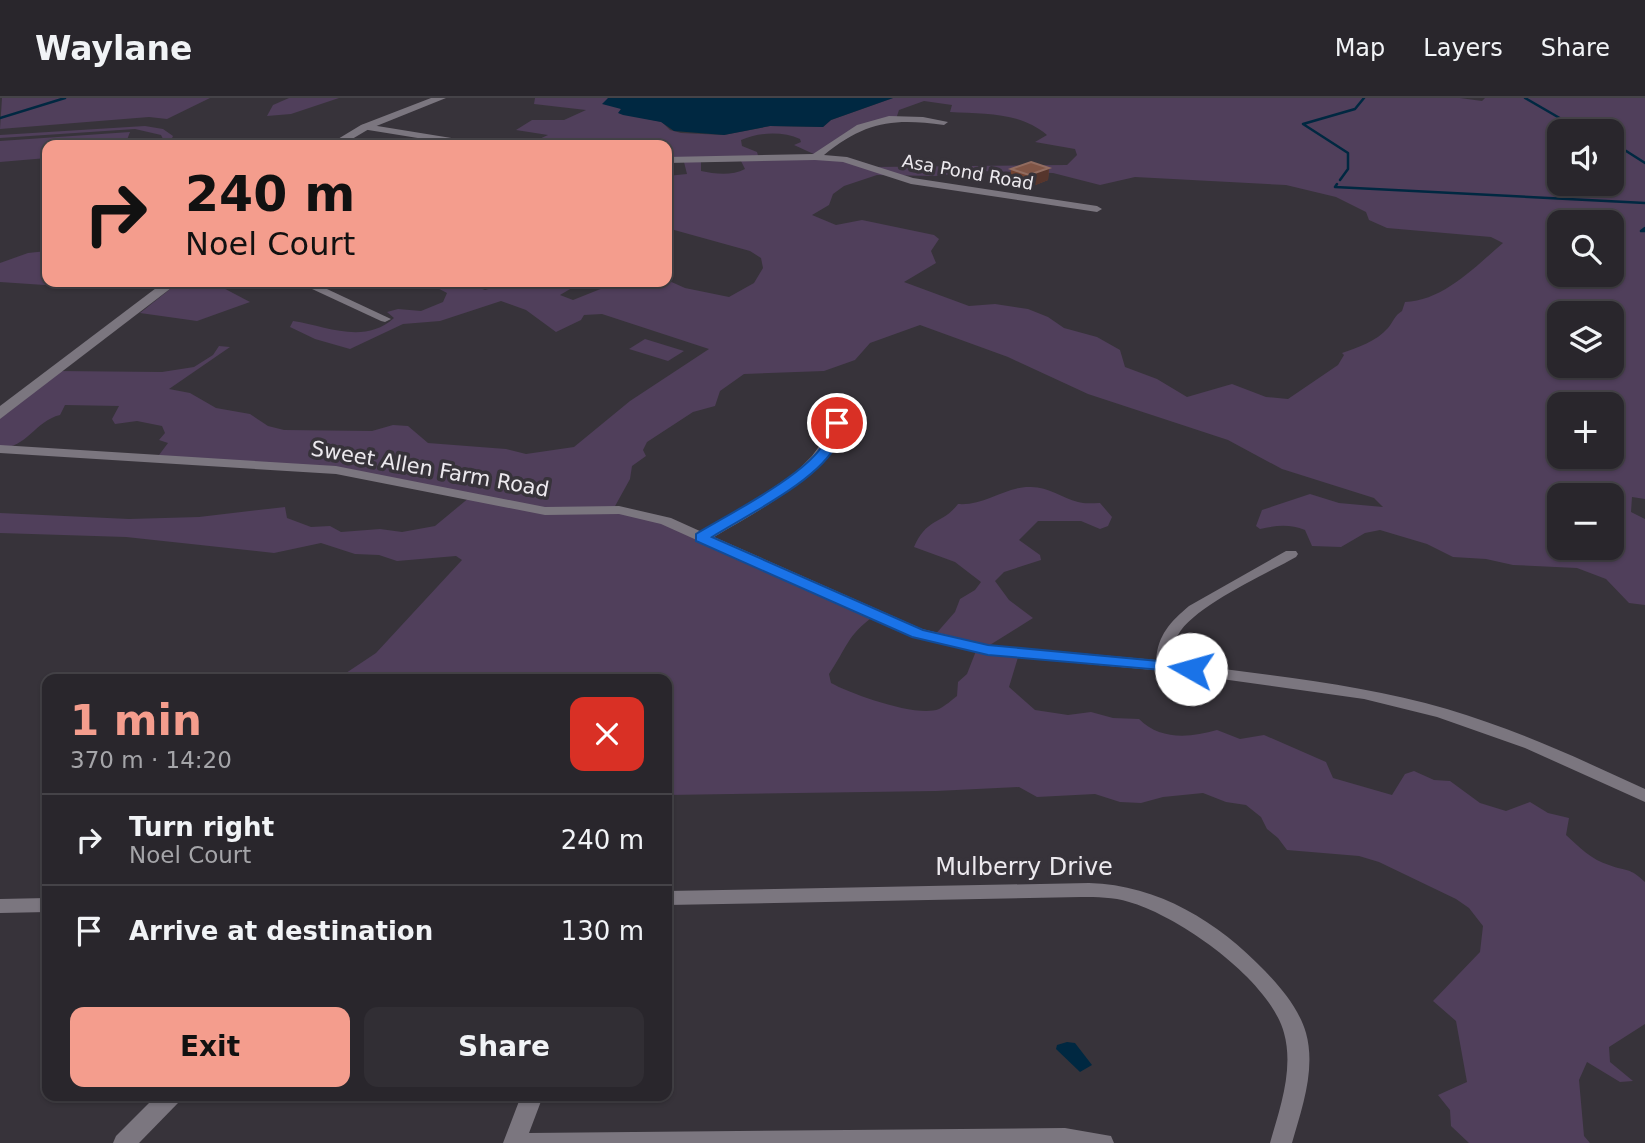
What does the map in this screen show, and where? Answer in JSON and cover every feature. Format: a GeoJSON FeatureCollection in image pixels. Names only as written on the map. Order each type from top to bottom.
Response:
{"type":"FeatureCollection","features":[{"type":"Feature","properties":{"kind":"street"},"geometry":{"type":"LineString","coordinates":[[343,140],[365,127],[441,98]]}},
{"type":"Feature","properties":{"kind":"street"},"geometry":{"type":"LineString","coordinates":[[815,157],[847,131],[861,124],[905,118],[944,122]]}},
{"type":"Feature","properties":{"kind":"street"},"geometry":{"type":"LineString","coordinates":[[365,127],[445,140]]}},
{"type":"Feature","properties":{"kind":"street","name":"Asa Pond Road"},"geometry":{"type":"LineString","coordinates":[[672,160],[815,157],[858,162],[926,184],[1097,209]]}},
{"type":"Feature","properties":{"kind":"street"},"geometry":{"type":"LineString","coordinates":[[0,414],[165,287]]}},
{"type":"Feature","properties":{"kind":"street"},"geometry":{"type":"LineString","coordinates":[[314,287],[385,320]]}},
{"type":"Feature","properties":{"kind":"street"},"geometry":{"type":"LineString","coordinates":[[701,538],[788,483],[815,462],[831,444],[837,423]]}},
{"type":"Feature","properties":{"kind":"street","name":"Sweet Allen Farm Road"},"geometry":{"type":"LineString","coordinates":[[0,449],[336,470],[554,512],[628,511],[666,521],[917,633],[988,650],[1164,666],[1328,687],[1442,713],[1531,744],[1645,796]]}},
{"type":"Feature","properties":{"kind":"street"},"geometry":{"type":"LineString","coordinates":[[1164,666],[1165,645],[1174,629],[1189,614],[1291,554]]}},
{"type":"Feature","properties":{"kind":"street","name":"Mulberry Drive"},"geometry":{"type":"LineString","coordinates":[[672,898],[1073,890],[1134,896],[1186,918],[1206,932],[1263,981],[1289,1016],[1298,1056],[1297,1082],[1281,1143]]}},
{"type":"Feature","properties":{"kind":"street"},"geometry":{"type":"LineString","coordinates":[[0,906],[42,905]]}},
{"type":"Feature","properties":{"kind":"street"},"geometry":{"type":"LineString","coordinates":[[124,1143],[165,1101]]}},
{"type":"Feature","properties":{"kind":"street"},"geometry":{"type":"LineString","coordinates":[[530,1101],[514,1143],[1065,1138],[1103,1143]]}},
{"type":"Feature","properties":{"kind":"shaded area"},"geometry":{"type":"Polygon","coordinates":[[[2,98],[210,98],[167,119],[149,117],[0,129],[2,98]]]}},
{"type":"Feature","properties":{"kind":"shaded area"},"geometry":{"type":"Polygon","coordinates":[[[289,98],[339,98],[291,114],[267,116],[273,105],[289,98]]]}},
{"type":"Feature","properties":{"kind":"shaded area"},"geometry":{"type":"Polygon","coordinates":[[[535,98],[608,98],[621,109],[619,113],[662,122],[670,130],[724,135],[770,126],[823,127],[831,120],[893,98],[1460,98],[1482,101],[1485,98],[1645,98],[1645,499],[1632,497],[1631,512],[1645,519],[1645,605],[1629,603],[1606,579],[1577,568],[1513,565],[1486,559],[1453,557],[1427,544],[1380,530],[1365,533],[1341,547],[1312,546],[1305,530],[1294,527],[1260,529],[1256,526],[1262,510],[1310,494],[1339,503],[1383,507],[1374,498],[1282,469],[1228,440],[1088,394],[1008,357],[920,325],[870,343],[855,360],[824,371],[744,374],[720,391],[715,406],[693,412],[647,442],[643,450],[646,456],[632,466],[630,479],[614,508],[644,514],[874,616],[858,629],[848,642],[829,674],[831,683],[884,704],[929,711],[939,709],[957,696],[958,682],[967,674],[976,651],[934,636],[955,612],[960,599],[975,590],[981,582],[955,562],[914,547],[919,537],[958,504],[977,502],[1022,488],[1044,489],[1080,503],[1100,503],[1112,517],[1108,526],[1100,529],[1081,521],[1038,521],[1019,540],[1040,555],[1041,560],[1004,572],[995,581],[1009,600],[1033,618],[985,648],[1019,654],[1009,687],[1035,710],[1068,715],[1091,712],[1113,718],[1139,719],[1156,731],[1175,735],[1196,735],[1217,730],[1240,739],[1264,735],[1326,762],[1333,778],[1392,795],[1405,774],[1414,771],[1434,780],[1450,781],[1480,803],[1506,811],[1530,802],[1548,813],[1569,818],[1566,835],[1591,856],[1603,863],[1632,872],[1645,882],[1645,1024],[1609,1047],[1610,1062],[1633,1081],[1620,1082],[1587,1062],[1579,1080],[1584,1136],[1590,1143],[1469,1143],[1451,1126],[1450,1110],[1438,1095],[1467,1082],[1456,1021],[1433,1001],[1480,952],[1483,926],[1469,908],[1456,899],[1379,862],[1359,856],[1287,850],[1267,829],[1261,817],[1246,805],[1226,802],[1203,793],[1163,797],[1141,803],[1120,802],[1095,794],[1037,797],[1019,787],[936,791],[672,795],[672,674],[344,674],[376,653],[462,560],[456,556],[397,561],[379,555],[355,554],[321,543],[274,553],[126,537],[0,533],[0,513],[129,519],[199,517],[285,507],[287,518],[311,527],[330,526],[341,532],[380,529],[402,532],[435,526],[470,497],[368,475],[156,459],[168,443],[159,440],[165,433],[162,426],[137,421],[115,424],[112,419],[119,406],[65,405],[60,415],[51,418],[17,444],[0,448],[0,412],[56,371],[162,372],[194,367],[213,355],[219,346],[230,347],[169,389],[190,393],[216,408],[250,414],[268,426],[284,430],[372,431],[393,425],[408,426],[428,443],[506,449],[526,454],[574,447],[630,401],[709,349],[602,314],[584,315],[581,320],[556,332],[526,310],[501,301],[440,321],[403,324],[350,349],[315,339],[290,327],[293,321],[345,331],[370,331],[394,318],[387,312],[398,309],[421,311],[443,302],[447,293],[436,287],[478,287],[485,290],[496,287],[574,287],[560,295],[573,300],[606,287],[672,287],[672,282],[685,288],[729,297],[754,283],[763,268],[761,258],[750,251],[672,229],[672,176],[687,174],[684,162],[672,162],[672,140],[537,140],[548,135],[516,130],[532,120],[564,120],[586,110],[534,104],[535,98]],[[924,101],[899,110],[896,119],[871,123],[818,156],[794,145],[801,142],[800,139],[786,135],[763,134],[748,137],[741,140],[742,146],[757,152],[759,159],[818,157],[873,167],[1067,165],[1077,155],[1075,149],[1035,142],[1047,135],[1037,127],[1014,118],[950,112],[952,105],[924,101]],[[741,161],[701,162],[701,171],[729,174],[745,169],[741,161]],[[980,171],[935,176],[877,175],[844,186],[833,194],[829,205],[812,215],[836,225],[862,220],[934,235],[939,239],[931,251],[936,263],[904,282],[969,306],[995,304],[1028,309],[1048,317],[1064,328],[1097,337],[1120,350],[1125,367],[1157,379],[1187,397],[1232,384],[1266,397],[1288,399],[1338,365],[1344,355],[1342,353],[1366,344],[1383,333],[1402,311],[1405,302],[1433,296],[1446,289],[1503,243],[1491,237],[1387,228],[1369,220],[1366,212],[1336,197],[1286,185],[1135,177],[1100,185],[1053,173],[980,171]]]}},
{"type":"Feature","properties":{"kind":"shaded area"},"geometry":{"type":"Polygon","coordinates":[[[145,126],[163,129],[173,136],[171,140],[162,140],[161,135],[135,129],[0,138],[0,135],[145,126]]]}},
{"type":"Feature","properties":{"kind":"shaded area"},"geometry":{"type":"Polygon","coordinates":[[[130,132],[127,140],[42,140],[42,158],[0,162],[0,141],[130,132]]]}},
{"type":"Feature","properties":{"kind":"shaded area"},"geometry":{"type":"Polygon","coordinates":[[[42,252],[42,285],[0,282],[0,263],[28,253],[42,252]]]}},
{"type":"Feature","properties":{"kind":"shaded area"},"geometry":{"type":"Polygon","coordinates":[[[74,287],[105,287],[104,289],[74,287]]]}},
{"type":"Feature","properties":{"kind":"shaded area"},"geometry":{"type":"Polygon","coordinates":[[[173,287],[222,287],[250,302],[197,321],[140,313],[173,287]]]}},
{"type":"Feature","properties":{"kind":"shaded area"},"geometry":{"type":"Polygon","coordinates":[[[645,339],[684,351],[668,361],[629,349],[645,339]]]}},
{"type":"Feature","properties":{"kind":"water"},"geometry":{"type":"Polygon","coordinates":[[[608,98],[893,98],[831,120],[823,127],[770,126],[724,135],[674,131],[661,122],[623,115],[618,113],[621,109],[602,104],[608,98]]]}},
{"type":"Feature","properties":{"kind":"water"},"geometry":{"type":"Polygon","coordinates":[[[1075,1043],[1092,1065],[1080,1072],[1056,1049],[1057,1045],[1075,1043]]]}},
{"type":"Feature","properties":{"kind":"building"},"geometry":{"type":"Polygon","coordinates":[[[1031,162],[1049,168],[1029,175],[1011,169],[1031,162]]]}},
{"type":"Feature","properties":{"kind":"waterway"},"geometry":{"type":"LineString","coordinates":[[0,118],[65,98]]}},
{"type":"Feature","properties":{"kind":"waterway"},"geometry":{"type":"LineString","coordinates":[[1340,180],[1348,169],[1348,153],[1303,124],[1355,109],[1364,98]]}},
{"type":"Feature","properties":{"kind":"waterway"},"geometry":{"type":"LineString","coordinates":[[1525,98],[1561,119]]}},
{"type":"Feature","properties":{"kind":"waterway"},"geometry":{"type":"LineString","coordinates":[[1624,150],[1645,163]]}},
{"type":"Feature","properties":{"kind":"waterway"},"geometry":{"type":"LineString","coordinates":[[1337,184],[1335,187],[1645,203]]}},
{"type":"Feature","properties":{"kind":"waterway"},"geometry":{"type":"LineString","coordinates":[[1645,228],[1641,231],[1645,231]]}},
{"type":"Feature","properties":{"kind":"route"},"geometry":{"type":"LineString","coordinates":[[837,423],[831,444],[815,462],[795,478],[701,538],[917,633],[968,646],[1026,655],[1191,669]]}}]}
